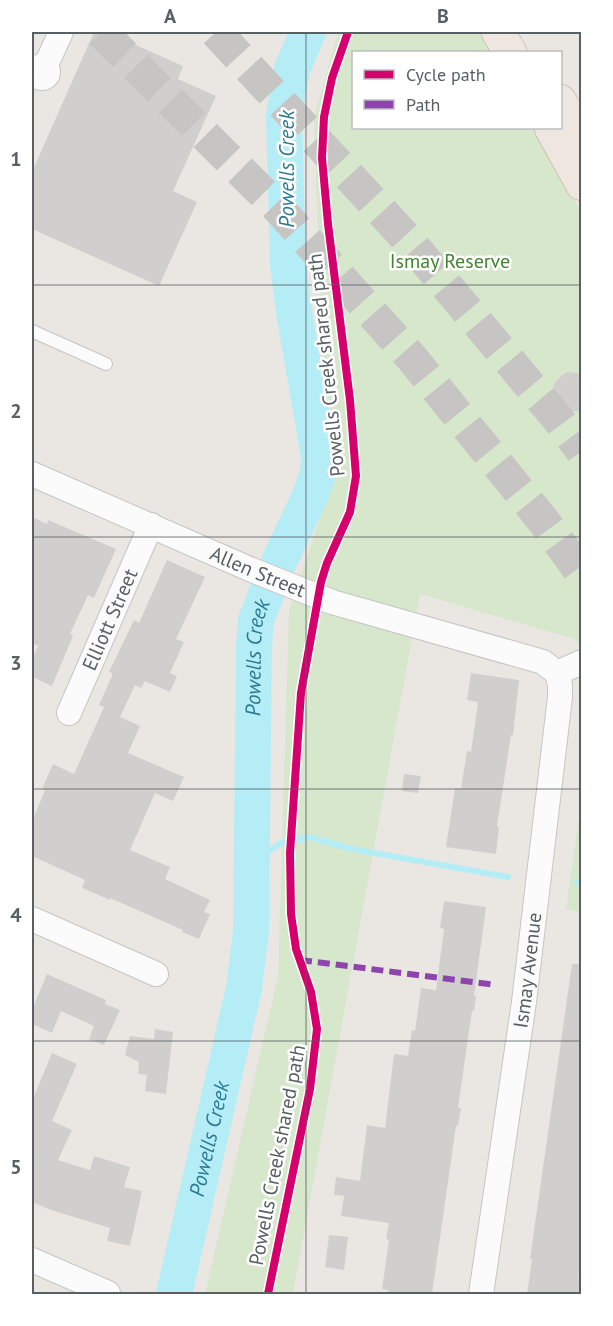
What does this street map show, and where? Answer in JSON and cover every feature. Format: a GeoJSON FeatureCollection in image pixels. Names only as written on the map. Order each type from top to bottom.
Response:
{"type":"FeatureCollection","features":[{"type":"Feature","properties":{"kind":"highway"},"geometry":{"type":"LineString","coordinates":[[498,32],[509,51]]}},
{"type":"Feature","properties":{"kind":"highway"},"geometry":{"type":"LineString","coordinates":[[523,32],[533,51]]}},
{"type":"Feature","properties":{"kind":"highway"},"geometry":{"type":"LineString","coordinates":[[562,103],[582,139]]}},
{"type":"Feature","properties":{"kind":"highway"},"geometry":{"type":"LineString","coordinates":[[552,129],[582,184]]}},
{"type":"Feature","properties":{"kind":"street"},"geometry":{"type":"LineString","coordinates":[[37,76],[61,32]]}},
{"type":"Feature","properties":{"kind":"street","name":"Allen Street"},"geometry":{"type":"LineString","coordinates":[[32,474],[288,585],[337,603],[543,662],[556,673]]}},
{"type":"Feature","properties":{"kind":"street","name":"Elliott Street"},"geometry":{"type":"LineString","coordinates":[[69,713],[152,525]]}},
{"type":"Feature","properties":{"kind":"street"},"geometry":{"type":"LineString","coordinates":[[556,673],[582,662]]}},
{"type":"Feature","properties":{"kind":"street","name":"Ismay Avenue"},"geometry":{"type":"LineString","coordinates":[[481,1294],[525,995],[560,697],[560,685],[556,673]]}},
{"type":"Feature","properties":{"kind":"street"},"geometry":{"type":"LineString","coordinates":[[32,919],[156,974]]}},
{"type":"Feature","properties":{"kind":"street"},"geometry":{"type":"LineString","coordinates":[[32,1260],[108,1293]]}},
{"type":"Feature","properties":{"kind":"lane"},"geometry":{"type":"LineString","coordinates":[[32,331],[106,364]]}},
{"type":"Feature","properties":{"kind":"green space","name":"Ismay Reserve"},"geometry":{"type":"Polygon","coordinates":[[[338,32],[482,32],[493,51],[352,51],[352,129],[536,129],[581,212],[581,649],[575,639],[420,594],[293,1294],[205,1294],[278,976],[289,610],[338,465],[322,354],[314,117],[338,32]]]}},
{"type":"Feature","properties":{"kind":"green space"},"geometry":{"type":"Polygon","coordinates":[[[581,803],[581,912],[566,909],[581,803]]]}},
{"type":"Feature","properties":{"kind":"building"},"geometry":{"type":"Polygon","coordinates":[[[94,32],[107,32],[183,66],[178,79],[216,96],[173,191],[197,202],[159,286],[32,229],[32,172],[94,32]]]}},
{"type":"Feature","properties":{"kind":"building"},"geometry":{"type":"Polygon","coordinates":[[[568,372],[582,374],[582,412],[561,407],[553,397],[554,384],[568,372]]]}},
{"type":"Feature","properties":{"kind":"building"},"geometry":{"type":"Polygon","coordinates":[[[32,517],[47,524],[48,520],[116,549],[94,598],[88,595],[70,634],[73,636],[52,686],[32,677],[32,660],[38,646],[32,643],[32,517]]]}},
{"type":"Feature","properties":{"kind":"building"},"geometry":{"type":"Polygon","coordinates":[[[167,560],[205,577],[176,639],[184,642],[170,673],[177,676],[170,692],[145,681],[141,688],[135,685],[120,717],[140,726],[128,753],[184,777],[173,801],[155,793],[130,850],[170,867],[165,879],[210,900],[204,912],[210,914],[199,939],[110,898],[110,900],[82,888],[85,880],[32,856],[32,822],[45,790],[42,789],[53,764],[74,774],[104,707],[99,705],[112,676],[109,672],[134,620],[139,623],[167,560]]]}},
{"type":"Feature","properties":{"kind":"building"},"geometry":{"type":"Polygon","coordinates":[[[471,673],[519,680],[513,735],[511,735],[497,826],[499,827],[496,854],[446,847],[455,788],[461,789],[467,751],[471,752],[478,702],[467,700],[471,673]]]}},
{"type":"Feature","properties":{"kind":"building"},"geometry":{"type":"Polygon","coordinates":[[[404,774],[421,776],[418,793],[402,791],[404,774]]]}},
{"type":"Feature","properties":{"kind":"building"},"geometry":{"type":"Polygon","coordinates":[[[444,901],[486,907],[474,1011],[472,1011],[458,1108],[461,1108],[458,1126],[456,1126],[432,1294],[388,1294],[388,1290],[382,1289],[389,1223],[341,1216],[344,1196],[334,1195],[336,1177],[360,1181],[367,1125],[385,1128],[394,1054],[408,1056],[412,1030],[415,1031],[421,988],[436,990],[444,929],[440,928],[444,901]]]}},
{"type":"Feature","properties":{"kind":"building"},"geometry":{"type":"Polygon","coordinates":[[[572,964],[582,964],[582,1255],[578,1279],[582,1279],[582,1294],[527,1294],[532,1259],[530,1259],[572,964]]]}},
{"type":"Feature","properties":{"kind":"building"},"geometry":{"type":"Polygon","coordinates":[[[47,974],[106,1000],[105,1004],[120,1010],[104,1045],[89,1039],[94,1026],[61,1011],[52,1033],[32,1024],[32,1010],[47,974]]]}},
{"type":"Feature","properties":{"kind":"building"},"geometry":{"type":"Polygon","coordinates":[[[155,1029],[173,1032],[166,1094],[145,1091],[147,1075],[138,1074],[139,1062],[125,1055],[130,1036],[154,1039],[155,1029]]]}},
{"type":"Feature","properties":{"kind":"building"},"geometry":{"type":"Polygon","coordinates":[[[52,1053],[77,1064],[52,1121],[72,1130],[58,1160],[90,1170],[94,1156],[130,1167],[124,1187],[142,1191],[130,1246],[107,1241],[110,1228],[32,1202],[32,1101],[52,1053]]]}},
{"type":"Feature","properties":{"kind":"building"},"geometry":{"type":"Polygon","coordinates":[[[329,1235],[348,1237],[344,1270],[325,1267],[329,1235]]]}},
{"type":"Feature","properties":{"kind":"waterway","name":"Powells Creek"},"geometry":{"type":"LineString","coordinates":[[174,1294],[244,988],[251,931],[256,620],[318,474],[319,457],[288,264],[284,115],[292,69],[308,32]]}},
{"type":"Feature","properties":{"kind":"waterway"},"geometry":{"type":"LineString","coordinates":[[251,871],[266,853],[281,843],[309,837],[352,849],[508,877]]}},
{"type":"Feature","properties":{"kind":"waterway"},"geometry":{"type":"LineString","coordinates":[[577,882],[582,883]]}},
{"type":"Feature","properties":{"kind":"tunnel"},"geometry":{"type":"LineString","coordinates":[[101,32],[279,209],[411,357],[545,523],[582,574]]}},
{"type":"Feature","properties":{"kind":"tunnel"},"geometry":{"type":"LineString","coordinates":[[216,32],[408,240],[559,420],[582,451]]}},
{"type":"Feature","properties":{"kind":"marked path"},"geometry":{"type":"LineString","coordinates":[[300,960],[496,985]]}},
{"type":"Feature","properties":{"kind":"cycle path","name":"Powells Creek shared path"},"geometry":{"type":"LineString","coordinates":[[268,1294],[310,1089],[317,1029],[311,992],[296,949],[291,914],[290,853],[301,693],[321,582],[350,512],[356,476],[350,400],[322,158],[324,117],[332,78],[348,32]]}}]}
